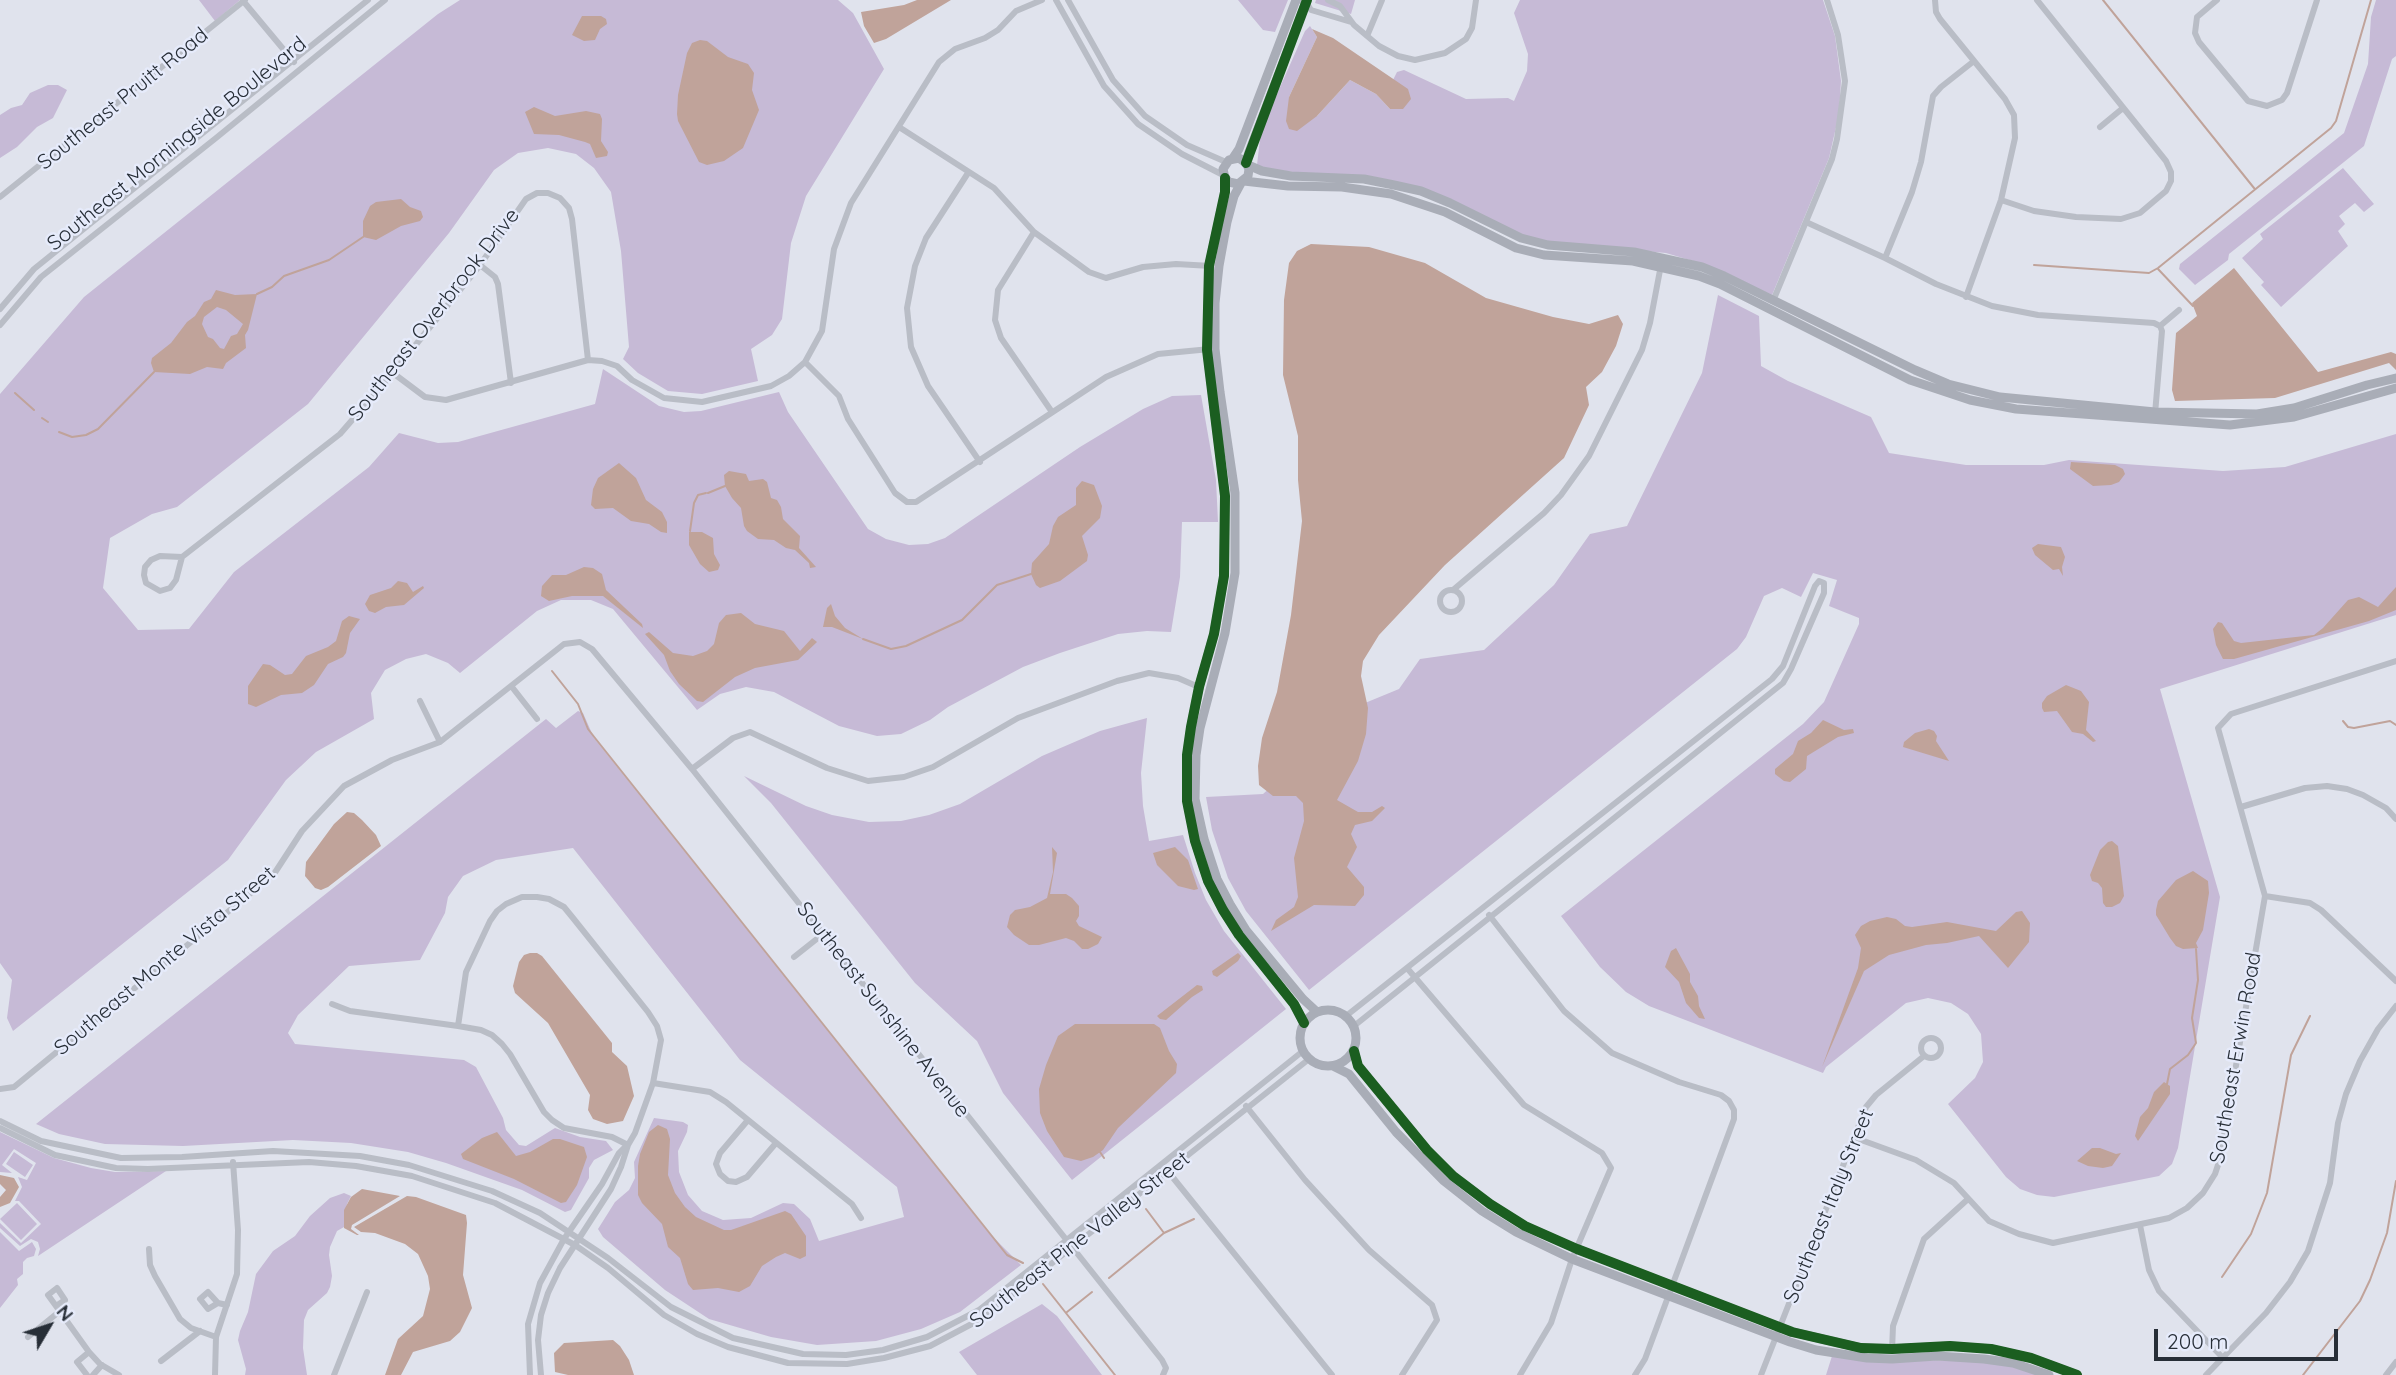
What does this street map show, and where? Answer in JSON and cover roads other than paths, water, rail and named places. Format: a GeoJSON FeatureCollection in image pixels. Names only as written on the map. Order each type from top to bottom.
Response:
{"type":"FeatureCollection","features":[{"type":"Feature","properties":{"kind":"street","name":"Southeast Morningside Boulevard"},"geometry":{"type":"LineString","coordinates":[[0,309],[34,269],[368,0]]}},
{"type":"Feature","properties":{"kind":"street","name":"Southeast Morningside Boulevard"},"geometry":{"type":"LineString","coordinates":[[2,320],[41,277],[385,0]]}},
{"type":"Feature","properties":{"kind":"street"},"geometry":{"type":"LineString","coordinates":[[393,373],[425,397],[446,400],[588,360],[603,361],[617,366],[640,385],[664,398],[702,402],[771,386],[789,376],[805,362],[822,331],[834,248],[851,203],[939,62],[955,49],[998,30],[1017,11],[1042,0]]}},
{"type":"Feature","properties":{"kind":"street"},"geometry":{"type":"LineString","coordinates":[[1056,0],[1104,86],[1138,124],[1180,152],[1232,183],[1288,186],[1343,182]]}},
{"type":"Feature","properties":{"kind":"street"},"geometry":{"type":"LineString","coordinates":[[1068,0],[1113,80],[1145,116],[1185,143],[1230,160],[1239,158],[1262,171],[1343,182],[1447,207],[1521,238],[1553,246],[1662,262],[1772,304],[1870,354],[1910,380],[2015,410],[2068,409],[2230,425],[2329,408],[2396,378]]}},
{"type":"Feature","properties":{"kind":"street"},"geometry":{"type":"LineString","coordinates":[[1304,0],[1311,10],[1351,22]]}},
{"type":"Feature","properties":{"kind":"street"},"geometry":{"type":"LineString","coordinates":[[1304,0],[1239,149],[1223,169],[1225,192],[1214,266],[1211,349],[1225,496],[1224,576],[1187,755],[1187,800],[1195,841],[1208,881],[1239,935],[1294,1004],[1304,1023]]}},
{"type":"Feature","properties":{"kind":"street"},"geometry":{"type":"LineString","coordinates":[[1214,266],[1234,196],[1249,173],[1247,164],[1304,0]]}},
{"type":"Feature","properties":{"kind":"street"},"geometry":{"type":"LineString","coordinates":[[1328,0],[1340,6],[1351,22],[1367,36],[1398,56],[1415,60],[1445,53],[1466,39],[1472,28],[1476,0]]}},
{"type":"Feature","properties":{"kind":"street"},"geometry":{"type":"LineString","coordinates":[[1367,36],[1382,0]]}},
{"type":"Feature","properties":{"kind":"street"},"geometry":{"type":"LineString","coordinates":[[1772,304],[1832,159],[1842,114],[1845,81],[1838,34],[1827,0]]}},
{"type":"Feature","properties":{"kind":"street"},"geometry":{"type":"LineString","coordinates":[[1935,0],[1940,19],[2005,99],[2014,115],[2015,138],[2001,200],[1966,297]]}},
{"type":"Feature","properties":{"kind":"street"},"geometry":{"type":"LineString","coordinates":[[2001,200],[2034,211],[2076,217],[2121,219],[2140,213],[2166,191],[2171,181],[2171,172],[2166,161],[2037,0]]}},
{"type":"Feature","properties":{"kind":"street"},"geometry":{"type":"LineString","coordinates":[[2217,0],[2197,17],[2195,33],[2240,93],[2248,101],[2259,105],[2274,104],[2287,93],[2317,0]]}},
{"type":"Feature","properties":{"kind":"street"},"geometry":{"type":"LineString","coordinates":[[244,1],[299,68]]}},
{"type":"Feature","properties":{"kind":"street","name":"Southeast Pruitt Road"},"geometry":{"type":"LineString","coordinates":[[0,197],[244,1]]}},
{"type":"Feature","properties":{"kind":"street"},"geometry":{"type":"LineString","coordinates":[[360,7],[367,15]]}},
{"type":"Feature","properties":{"kind":"street"},"geometry":{"type":"LineString","coordinates":[[1885,258],[1912,192],[1921,162],[1933,96],[1974,61]]}},
{"type":"Feature","properties":{"kind":"street"},"geometry":{"type":"LineString","coordinates":[[1095,72],[1104,67]]}},
{"type":"Feature","properties":{"kind":"street"},"geometry":{"type":"LineString","coordinates":[[2100,127],[2123,108]]}},
{"type":"Feature","properties":{"kind":"street"},"geometry":{"type":"LineString","coordinates":[[1130,114],[1140,110]]}},
{"type":"Feature","properties":{"kind":"street"},"geometry":{"type":"LineString","coordinates":[[218,123],[224,131]]}},
{"type":"Feature","properties":{"kind":"street"},"geometry":{"type":"LineString","coordinates":[[899,127],[994,188],[1034,232],[1089,272],[1106,278],[1143,267],[1176,264],[1214,266]]}},
{"type":"Feature","properties":{"kind":"street"},"geometry":{"type":"LineString","coordinates":[[1180,152],[1185,143]]}},
{"type":"Feature","properties":{"kind":"street"},"geometry":{"type":"LineString","coordinates":[[968,173],[926,239],[915,266],[907,308],[911,347],[928,386],[980,462]]}},
{"type":"Feature","properties":{"kind":"street"},"geometry":{"type":"LineString","coordinates":[[142,183],[148,191]]}},
{"type":"Feature","properties":{"kind":"street","name":"Southeast Overbrook Drive"},"geometry":{"type":"LineString","coordinates":[[182,557],[160,556],[151,560],[145,567],[146,583],[160,591],[170,588],[176,580],[182,557],[340,434],[480,265],[526,199],[537,193],[548,192],[560,198],[569,208],[588,360]]}},
{"type":"Feature","properties":{"kind":"street"},"geometry":{"type":"LineString","coordinates":[[1447,207],[1516,248],[1550,256],[1662,262]]}},
{"type":"Feature","properties":{"kind":"street"},"geometry":{"type":"LineString","coordinates":[[1806,222],[1966,297],[1992,306],[2038,315],[2154,323],[2160,326],[2162,331],[2155,416]]}},
{"type":"Feature","properties":{"kind":"street"},"geometry":{"type":"LineString","coordinates":[[1034,232],[998,290],[995,320],[1001,338],[1052,412]]}},
{"type":"Feature","properties":{"kind":"street"},"geometry":{"type":"LineString","coordinates":[[66,243],[73,251]]}},
{"type":"Feature","properties":{"kind":"street"},"geometry":{"type":"LineString","coordinates":[[1550,256],[1553,246]]}},
{"type":"Feature","properties":{"kind":"street"},"geometry":{"type":"LineString","coordinates":[[1453,590],[1544,513],[1561,495],[1589,456],[1642,350],[1662,262]]}},
{"type":"Feature","properties":{"kind":"street"},"geometry":{"type":"LineString","coordinates":[[480,265],[495,276],[498,284],[511,383]]}},
{"type":"Feature","properties":{"kind":"street"},"geometry":{"type":"LineString","coordinates":[[2160,326],[2179,310]]}},
{"type":"Feature","properties":{"kind":"street"},"geometry":{"type":"LineString","coordinates":[[805,362],[839,396],[865,449],[895,493],[907,502],[916,502],[1106,377],[1158,354],[1211,349]]}},
{"type":"Feature","properties":{"kind":"street"},"geometry":{"type":"LineString","coordinates":[[1211,349],[1235,493],[1235,573],[1225,633],[1200,728],[1195,799],[1217,879],[1246,930],[1317,1012]]}},
{"type":"Feature","properties":{"kind":"street"},"geometry":{"type":"LineString","coordinates":[[2369,389],[2396,388]]}},
{"type":"Feature","properties":{"kind":"street"},"geometry":{"type":"LineString","coordinates":[[1346,1016],[1772,679],[1783,666],[1815,586],[1821,581],[1826,588],[1787,677],[1354,1026]]}},
{"type":"Feature","properties":{"kind":"street","name":"Southeast Monte Vista Street"},"geometry":{"type":"LineString","coordinates":[[0,1089],[14,1087],[274,874],[302,831],[344,786],[392,760],[440,742],[564,644],[580,642],[592,649]]}},
{"type":"Feature","properties":{"kind":"street","name":"Southeast Sunshine Avenue"},"geometry":{"type":"LineString","coordinates":[[592,649],[692,769],[1161,1360],[1166,1368],[1163,1375]]}},
{"type":"Feature","properties":{"kind":"street","name":"Southeast Erwin Road"},"geometry":{"type":"LineString","coordinates":[[1853,1137],[1916,1160],[1954,1183],[1990,1221],[2019,1234],[2053,1242],[2169,1219],[2187,1208],[2203,1193],[2215,1174],[2220,1159],[2265,896],[2218,728],[2227,716],[2396,661]]}},
{"type":"Feature","properties":{"kind":"street"},"geometry":{"type":"LineString","coordinates":[[692,769],[733,737],[750,732],[827,768],[868,781],[904,777],[933,767],[1018,718],[1117,681],[1149,673],[1178,678],[1210,691]]}},
{"type":"Feature","properties":{"kind":"street"},"geometry":{"type":"LineString","coordinates":[[512,687],[537,719]]}},
{"type":"Feature","properties":{"kind":"street"},"geometry":{"type":"LineString","coordinates":[[1746,700],[1754,706]]}},
{"type":"Feature","properties":{"kind":"street"},"geometry":{"type":"LineString","coordinates":[[420,701],[440,742]]}},
{"type":"Feature","properties":{"kind":"street"},"geometry":{"type":"LineString","coordinates":[[1658,770],[1664,778]]}},
{"type":"Feature","properties":{"kind":"street"},"geometry":{"type":"LineString","coordinates":[[2241,807],[2305,788],[2327,786],[2363,795],[2386,808],[2396,819]]}},
{"type":"Feature","properties":{"kind":"street"},"geometry":{"type":"LineString","coordinates":[[1572,838],[1578,846]]}},
{"type":"Feature","properties":{"kind":"street"},"geometry":{"type":"LineString","coordinates":[[2265,896],[2309,903],[2321,910],[2396,981]]}},
{"type":"Feature","properties":{"kind":"street"},"geometry":{"type":"LineString","coordinates":[[458,1026],[466,972],[490,921],[506,904],[522,897],[549,899],[564,907],[657,1026],[661,1041],[653,1083],[611,1189],[560,1268],[541,1315],[538,1340],[541,1375]]}},
{"type":"Feature","properties":{"kind":"street"},"geometry":{"type":"LineString","coordinates":[[1484,908],[1563,1012],[1612,1053],[1679,1082],[1721,1095],[1729,1101],[1734,1110],[1734,1119],[1645,1359],[1636,1375]]}},
{"type":"Feature","properties":{"kind":"street"},"geometry":{"type":"LineString","coordinates":[[794,957],[822,934]]}},
{"type":"Feature","properties":{"kind":"street"},"geometry":{"type":"LineString","coordinates":[[1408,968],[1524,1105],[1602,1153],[1611,1168],[1575,1254],[1551,1323],[1520,1375]]}},
{"type":"Feature","properties":{"kind":"street"},"geometry":{"type":"LineString","coordinates":[[332,1004],[350,1011],[481,1030],[502,1044],[544,1112],[552,1120],[564,1128],[612,1137],[628,1145]]}},
{"type":"Feature","properties":{"kind":"street"},"geometry":{"type":"LineString","coordinates":[[2206,1375],[2266,1313],[2290,1282],[2308,1251],[2330,1183],[2338,1123],[2346,1094],[2378,1029],[2396,1006]]}},
{"type":"Feature","properties":{"kind":"street"},"geometry":{"type":"LineString","coordinates":[[1354,1051],[1349,1058],[1333,1066],[1324,1066],[1306,1055],[1301,1032],[1304,1023],[1317,1012],[1332,1010],[1346,1016],[1354,1026],[1356,1034],[1354,1051],[1358,1066],[1396,1123]]}},
{"type":"Feature","properties":{"kind":"street","name":"Southeast Pine Valley Street"},"geometry":{"type":"LineString","coordinates":[[0,1121],[41,1141],[121,1158],[150,1159],[272,1151],[314,1152],[360,1156],[409,1165],[492,1191],[540,1213],[580,1238],[671,1307],[722,1334],[803,1354],[846,1355],[899,1346],[952,1326],[1000,1294],[1242,1101],[1306,1055]]}},
{"type":"Feature","properties":{"kind":"street","name":"Southeast Pine Valley Street"},"geometry":{"type":"LineString","coordinates":[[0,1128],[55,1155],[116,1168],[309,1162],[356,1166],[412,1176],[495,1203],[575,1245],[608,1268],[664,1315],[697,1334],[728,1347],[788,1363],[847,1364],[884,1359],[930,1346],[954,1335],[1004,1303],[1248,1108],[1306,1055]]}},
{"type":"Feature","properties":{"kind":"street","name":"Southeast Italy Street"},"geometry":{"type":"LineString","coordinates":[[1761,1375],[1866,1107],[1876,1095],[1924,1056]]}},
{"type":"Feature","properties":{"kind":"street"},"geometry":{"type":"LineString","coordinates":[[1333,1066],[1349,1074],[1396,1123],[1444,1181],[1490,1210],[1516,1232],[1778,1332],[1800,1345],[1838,1354],[1984,1354],[2031,1358],[2077,1375]]}},
{"type":"Feature","properties":{"kind":"street"},"geometry":{"type":"LineString","coordinates":[[653,1083],[710,1092],[852,1204],[861,1218]]}},
{"type":"Feature","properties":{"kind":"street"},"geometry":{"type":"LineString","coordinates":[[1242,1101],[1305,1180],[1369,1250],[1432,1305],[1437,1320],[1402,1375]]}},
{"type":"Feature","properties":{"kind":"street"},"geometry":{"type":"LineString","coordinates":[[748,1120],[720,1153],[716,1164],[720,1174],[728,1181],[736,1182],[747,1177],[776,1143]]}},
{"type":"Feature","properties":{"kind":"street"},"geometry":{"type":"LineString","coordinates":[[530,1375],[528,1324],[540,1283],[569,1231],[602,1184],[619,1153],[628,1145]]}},
{"type":"Feature","properties":{"kind":"street"},"geometry":{"type":"LineString","coordinates":[[215,1375],[216,1337],[237,1274],[238,1230],[232,1153]]}},
{"type":"Feature","properties":{"kind":"street"},"geometry":{"type":"LineString","coordinates":[[1163,1165],[1332,1375]]}},
{"type":"Feature","properties":{"kind":"street"},"geometry":{"type":"LineString","coordinates":[[1892,1354],[1894,1326],[1924,1239],[1968,1199]]}},
{"type":"Feature","properties":{"kind":"street"},"geometry":{"type":"LineString","coordinates":[[2140,1225],[2149,1270],[2159,1291],[2223,1358]]}},
{"type":"Feature","properties":{"kind":"street"},"geometry":{"type":"LineString","coordinates":[[149,1249],[150,1265],[180,1320],[216,1337]]}},
{"type":"Feature","properties":{"kind":"street"},"geometry":{"type":"LineString","coordinates":[[334,1375],[367,1292]]}},
{"type":"Feature","properties":{"kind":"street"},"geometry":{"type":"LineString","coordinates":[[218,1303],[227,1305]]}},
{"type":"Feature","properties":{"kind":"street"},"geometry":{"type":"LineString","coordinates":[[28,1337],[58,1309],[89,1352],[102,1365],[119,1375]]}},
{"type":"Feature","properties":{"kind":"street"},"geometry":{"type":"LineString","coordinates":[[161,1361],[200,1331]]}},
{"type":"Feature","properties":{"kind":"street"},"geometry":{"type":"LineString","coordinates":[[87,1375],[77,1362],[89,1352]]}},
{"type":"Feature","properties":{"kind":"street"},"geometry":{"type":"LineString","coordinates":[[1984,1354],[2049,1375]]}},
{"type":"Feature","properties":{"kind":"street"},"geometry":{"type":"LineString","coordinates":[[2386,1375],[2396,1362]]}},
{"type":"Feature","properties":{"kind":"street"},"geometry":{"type":"LineString","coordinates":[[93,1375],[102,1365]]}},
{"type":"Feature","properties":{"kind":"waterway"},"geometry":{"type":"LineString","coordinates":[[2103,0],[2254,188]]}},
{"type":"Feature","properties":{"kind":"waterway"},"geometry":{"type":"LineString","coordinates":[[2034,265],[2149,273],[2158,268],[2331,128],[2336,121],[2371,0]]}},
{"type":"Feature","properties":{"kind":"waterway"},"geometry":{"type":"LineString","coordinates":[[257,294],[272,287],[284,276],[329,260],[363,237]]}},
{"type":"Feature","properties":{"kind":"waterway"},"geometry":{"type":"LineString","coordinates":[[2158,269],[2193,306]]}},
{"type":"Feature","properties":{"kind":"waterway"},"geometry":{"type":"LineString","coordinates":[[59,432],[72,437],[86,435],[98,429],[154,372]]}},
{"type":"Feature","properties":{"kind":"waterway"},"geometry":{"type":"LineString","coordinates":[[15,393],[34,410]]}},
{"type":"Feature","properties":{"kind":"waterway"},"geometry":{"type":"LineString","coordinates":[[42,418],[48,422]]}},
{"type":"Feature","properties":{"kind":"waterway"},"geometry":{"type":"LineString","coordinates":[[708,493],[725,486]]}},
{"type":"Feature","properties":{"kind":"waterway"},"geometry":{"type":"LineString","coordinates":[[690,531],[694,503],[698,495],[706,493]]}},
{"type":"Feature","properties":{"kind":"waterway"},"geometry":{"type":"LineString","coordinates":[[863,639],[891,649],[906,646],[962,620],[997,585],[1031,574]]}},
{"type":"Feature","properties":{"kind":"waterway"},"geometry":{"type":"LineString","coordinates":[[552,671],[578,704],[588,729],[595,738],[1007,1255],[1023,1263]]}},
{"type":"Feature","properties":{"kind":"waterway"},"geometry":{"type":"LineString","coordinates":[[2343,721],[2348,727],[2354,728],[2390,721],[2396,725]]}},
{"type":"Feature","properties":{"kind":"waterway"},"geometry":{"type":"LineString","coordinates":[[2167,1084],[2170,1069],[2188,1055],[2196,1043],[2192,1018],[2198,980],[2196,949]]}},
{"type":"Feature","properties":{"kind":"waterway"},"geometry":{"type":"LineString","coordinates":[[2222,1277],[2251,1234],[2267,1193],[2291,1055],[2310,1016]]}},
{"type":"Feature","properties":{"kind":"waterway"},"geometry":{"type":"LineString","coordinates":[[1100,1152],[1104,1158]]}},
{"type":"Feature","properties":{"kind":"waterway"},"geometry":{"type":"LineString","coordinates":[[2303,1375],[2360,1301],[2387,1233],[2396,1181]]}},
{"type":"Feature","properties":{"kind":"waterway"},"geometry":{"type":"LineString","coordinates":[[1146,1209],[1164,1233]]}},
{"type":"Feature","properties":{"kind":"waterway"},"geometry":{"type":"LineString","coordinates":[[1109,1278],[1164,1233],[1194,1219]]}},
{"type":"Feature","properties":{"kind":"waterway"},"geometry":{"type":"LineString","coordinates":[[1043,1284],[1115,1375]]}},
{"type":"Feature","properties":{"kind":"waterway"},"geometry":{"type":"LineString","coordinates":[[1067,1312],[1092,1292]]}}]}
